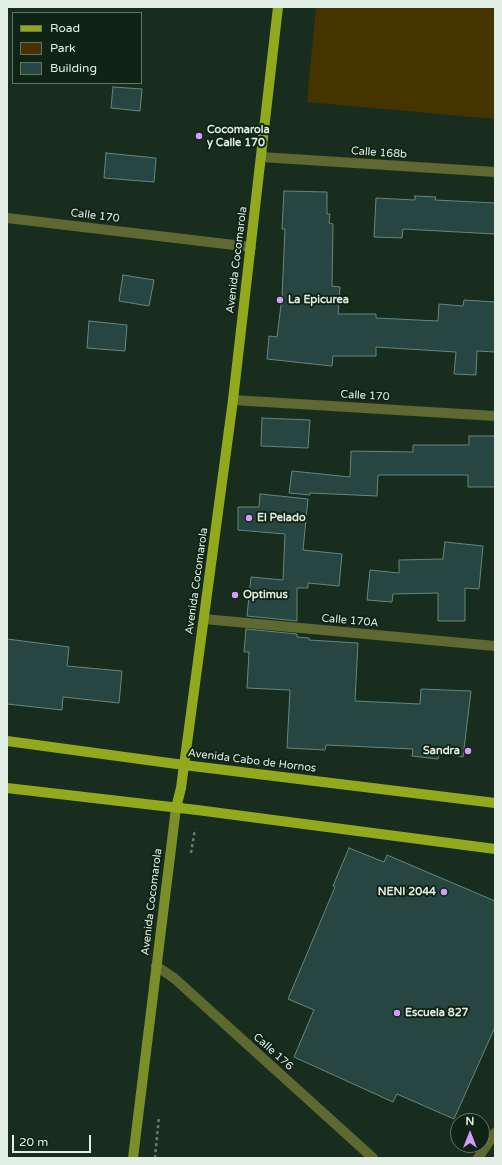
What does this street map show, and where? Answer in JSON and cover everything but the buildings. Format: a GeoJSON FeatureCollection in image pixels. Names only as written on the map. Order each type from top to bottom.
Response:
{"type":"FeatureCollection","features":[{"type":"Feature","properties":{"kind":"main road","name":"Avenida Cocomarola"},"geometry":{"type":"LineString","coordinates":[[133,1158],[176,808],[184,765],[233,400],[278,7]]}},
{"type":"Feature","properties":{"kind":"main road","name":"Avenida Cabo de Hornos"},"geometry":{"type":"LineString","coordinates":[[7,741],[184,765],[495,803]]}},
{"type":"Feature","properties":{"kind":"main road"},"geometry":{"type":"LineString","coordinates":[[7,788],[495,849]]}},
{"type":"Feature","properties":{"kind":"street","name":"Calle 168b"},"geometry":{"type":"LineString","coordinates":[[261,157],[495,172]]}},
{"type":"Feature","properties":{"kind":"street","name":"Calle 170"},"geometry":{"type":"LineString","coordinates":[[7,218],[251,247]]}},
{"type":"Feature","properties":{"kind":"street","name":"Calle 170"},"geometry":{"type":"LineString","coordinates":[[233,400],[495,416]]}},
{"type":"Feature","properties":{"kind":"street","name":"Calle 170A"},"geometry":{"type":"LineString","coordinates":[[204,619],[495,646]]}},
{"type":"Feature","properties":{"kind":"street","name":"Calle 176"},"geometry":{"type":"LineString","coordinates":[[156,966],[174,978],[373,1158]]}},
{"type":"Feature","properties":{"kind":"street"},"geometry":{"type":"LineString","coordinates":[[478,1158],[495,1133]]}},
{"type":"Feature","properties":{"kind":"green space"},"geometry":{"type":"Polygon","coordinates":[[[316,7],[495,7],[495,119],[307,102],[316,7]]]}},
{"type":"Feature","properties":{"kind":"place","name":"Cocomarola y Calle 170"},"geometry":{"type":"Point","coordinates":[199,136]}},
{"type":"Feature","properties":{"kind":"place","name":"La Epicurea"},"geometry":{"type":"Point","coordinates":[280,300]}},
{"type":"Feature","properties":{"kind":"place","name":"El Pelado"},"geometry":{"type":"Point","coordinates":[249,518]}},
{"type":"Feature","properties":{"kind":"place","name":"Optimus"},"geometry":{"type":"Point","coordinates":[235,595]}},
{"type":"Feature","properties":{"kind":"place","name":"Sandra"},"geometry":{"type":"Point","coordinates":[468,751]}},
{"type":"Feature","properties":{"kind":"place","name":"NENI 2044"},"geometry":{"type":"Point","coordinates":[444,892]}},
{"type":"Feature","properties":{"kind":"place","name":"Escuela 827"},"geometry":{"type":"Point","coordinates":[397,1013]}}]}
